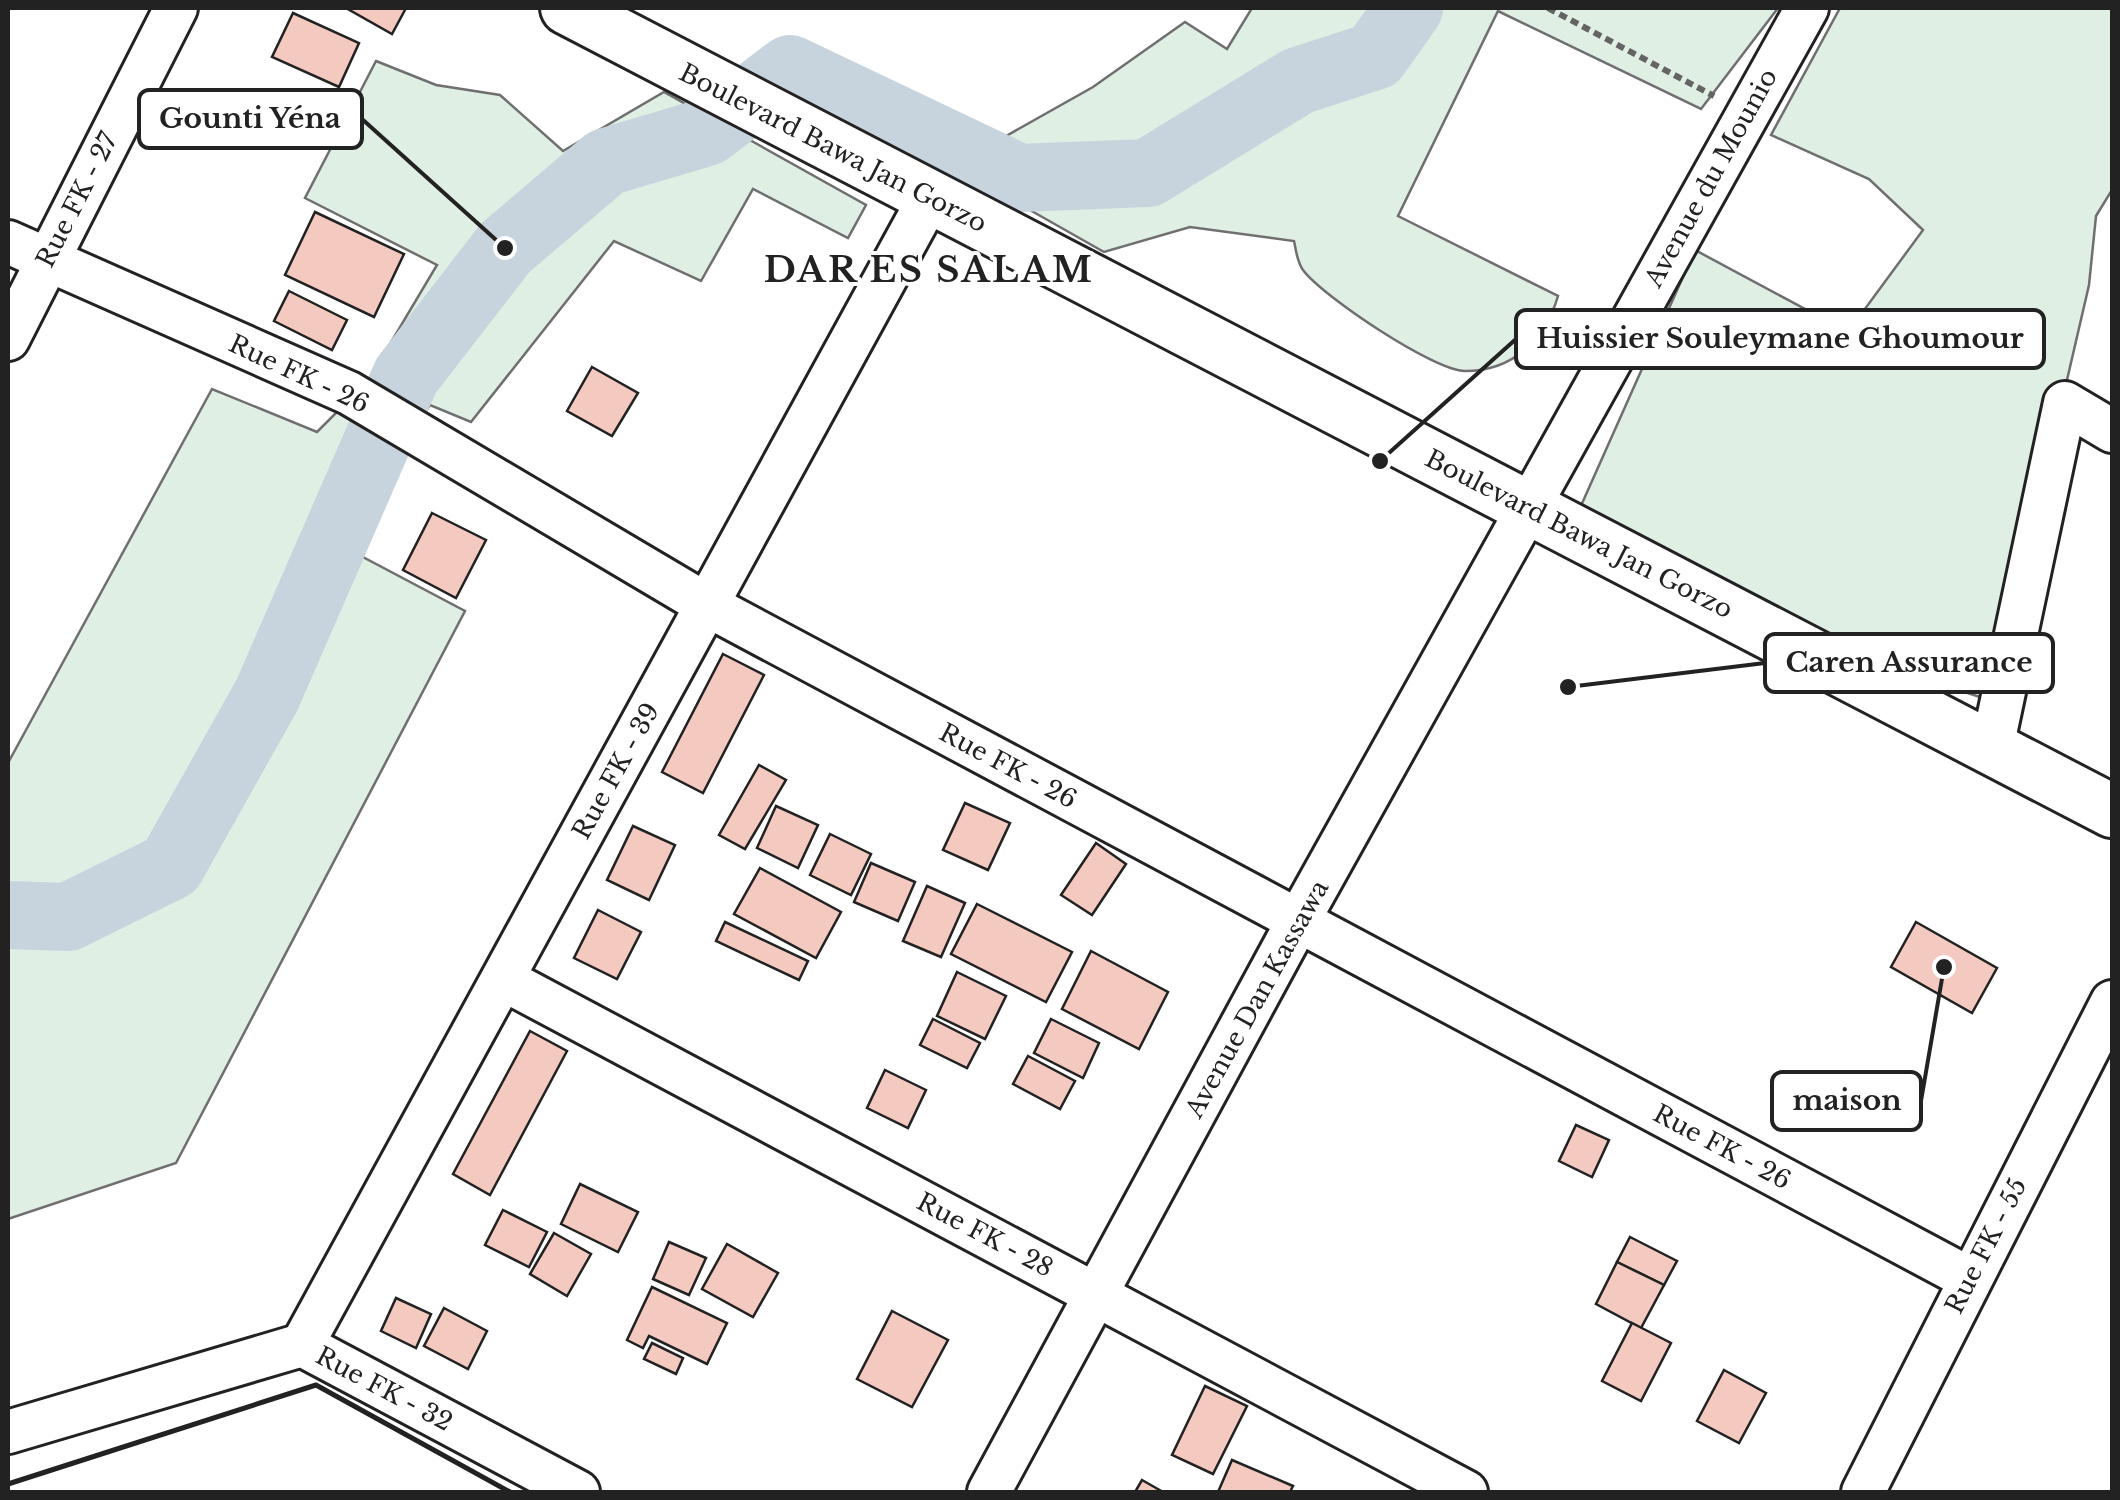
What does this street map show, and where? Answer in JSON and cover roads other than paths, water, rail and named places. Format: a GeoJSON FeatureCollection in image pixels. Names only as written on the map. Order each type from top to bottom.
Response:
{"type":"FeatureCollection","features":[{"type":"Feature","properties":{"kind":"main road","name":"Boulevard Bawa Jan Gorzo"},"geometry":{"type":"LineString","coordinates":[[567,8],[2112,811]]}},
{"type":"Feature","properties":{"kind":"street","name":"Rue FK - 27"},"geometry":{"type":"LineString","coordinates":[[8,340],[26,252],[176,8]]}},
{"type":"Feature","properties":{"kind":"street","name":"Avenue du Mounio"},"geometry":{"type":"LineString","coordinates":[[1526,506],[1807,8]]}},
{"type":"Feature","properties":{"kind":"street","name":"Rue FK - 39"},"geometry":{"type":"LineString","coordinates":[[302,1345],[707,605],[908,186]]}},
{"type":"Feature","properties":{"kind":"street","name":"Rue FK - 26"},"geometry":{"type":"LineString","coordinates":[[26,252],[349,394],[707,605],[1968,1278]]}},
{"type":"Feature","properties":{"kind":"street"},"geometry":{"type":"LineString","coordinates":[[1992,748],[2065,402],[2112,431]]}},
{"type":"Feature","properties":{"kind":"street","name":"Avenue Dan Kassawa"},"geometry":{"type":"LineString","coordinates":[[989,1492],[1526,506]]}},
{"type":"Feature","properties":{"kind":"street","name":"Rue FK - 28"},"geometry":{"type":"LineString","coordinates":[[502,979],[1466,1492]]}},
{"type":"Feature","properties":{"kind":"street","name":"Rue FK - 55"},"geometry":{"type":"LineString","coordinates":[[1862,1492],[2112,1002]]}},
{"type":"Feature","properties":{"kind":"street","name":"Rue FK - 32"},"geometry":{"type":"LineString","coordinates":[[8,1432],[302,1345],[578,1492]]}},
{"type":"Feature","properties":{"kind":"waterway"},"geometry":{"type":"LineString","coordinates":[[8,915],[68,917],[171,866],[267,695],[406,376],[505,248],[606,162],[707,132],[790,69],[1019,178],[1148,173],[1298,81],[1375,56],[1409,8]]}},
{"type":"Feature","properties":{"kind":"place","name":"Gounti Yéna"},"geometry":{"type":"Point","coordinates":[505,248]}},
{"type":"Feature","properties":{"kind":"place","name":"Huissier Souleymane Ghoumour"},"geometry":{"type":"Point","coordinates":[1380,461]}},
{"type":"Feature","properties":{"kind":"place","name":"Caren Assurance"},"geometry":{"type":"Point","coordinates":[1568,687]}},
{"type":"Feature","properties":{"kind":"place","name":"maison"},"geometry":{"type":"Point","coordinates":[1944,967]}},
{"type":"Feature","properties":{"kind":"district","name":"DAR ES SALAM"},"geometry":{"type":"Point","coordinates":[929,269]}}]}
